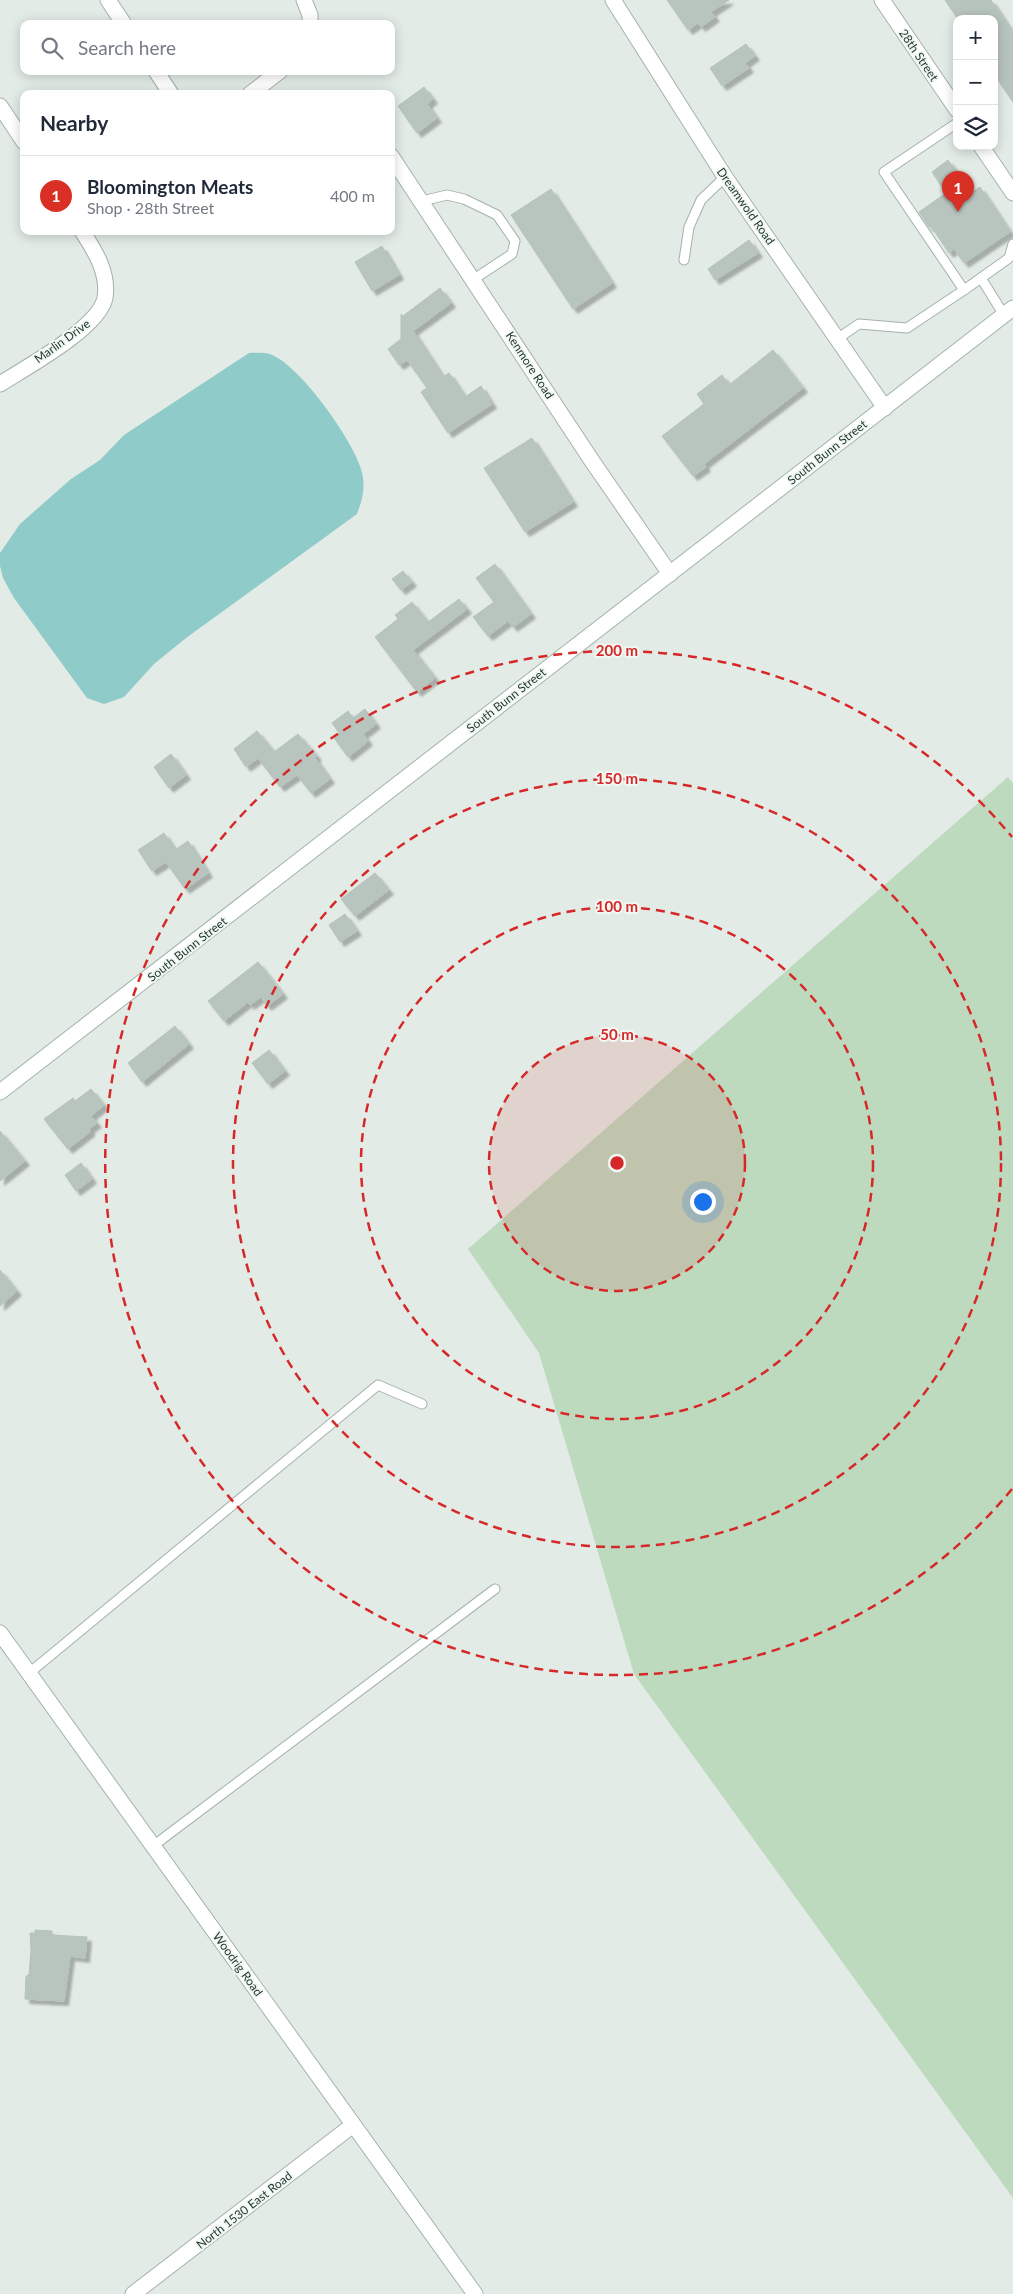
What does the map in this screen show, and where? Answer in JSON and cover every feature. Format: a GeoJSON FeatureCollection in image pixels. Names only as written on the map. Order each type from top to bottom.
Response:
{"type":"FeatureCollection","features":[{"type":"Feature","properties":{"kind":"street"},"geometry":{"type":"LineString","coordinates":[[108,0],[121,20]]}},
{"type":"Feature","properties":{"kind":"street"},"geometry":{"type":"LineString","coordinates":[[304,0],[310,20]]}},
{"type":"Feature","properties":{"kind":"street","name":"Dreamwold Road"},"geometry":{"type":"LineString","coordinates":[[613,0],[725,177],[885,408]]}},
{"type":"Feature","properties":{"kind":"street","name":"28th Street"},"geometry":{"type":"LineString","coordinates":[[882,0],[954,105]]}},
{"type":"Feature","properties":{"kind":"street"},"geometry":{"type":"LineString","coordinates":[[159,75],[168,90]]}},
{"type":"Feature","properties":{"kind":"street"},"geometry":{"type":"LineString","coordinates":[[255,90],[275,75]]}},
{"type":"Feature","properties":{"kind":"street"},"geometry":{"type":"LineString","coordinates":[[0,106],[20,136]]}},
{"type":"Feature","properties":{"kind":"street"},"geometry":{"type":"LineString","coordinates":[[984,150],[1013,193]]}},
{"type":"Feature","properties":{"kind":"street","name":"Kenmore Road"},"geometry":{"type":"LineString","coordinates":[[395,162],[474,279],[592,461],[670,574]]}},
{"type":"Feature","properties":{"kind":"street","name":"Marlin Drive"},"geometry":{"type":"LineString","coordinates":[[0,384],[77,333],[90,322],[104,301],[104,275],[101,265],[84,235]]}},
{"type":"Feature","properties":{"kind":"street","name":"South Bunn Street"},"geometry":{"type":"LineString","coordinates":[[0,1092],[1008,312]]}},
{"type":"Feature","properties":{"kind":"street","name":"Woodrig Road"},"geometry":{"type":"LineString","coordinates":[[0,1633],[475,2294]]}},
{"type":"Feature","properties":{"kind":"street","name":"North 1530 East Road"},"geometry":{"type":"LineString","coordinates":[[133,2294],[353,2125]]}},
{"type":"Feature","properties":{"kind":"lane"},"geometry":{"type":"LineString","coordinates":[[953,126],[884,172],[964,290]]}},
{"type":"Feature","properties":{"kind":"lane"},"geometry":{"type":"LineString","coordinates":[[684,260],[689,227],[701,200],[725,177]]}},
{"type":"Feature","properties":{"kind":"lane"},"geometry":{"type":"LineString","coordinates":[[422,201],[447,195],[464,199],[497,215],[507,227],[516,241],[512,254],[474,279]]}},
{"type":"Feature","properties":{"kind":"lane"},"geometry":{"type":"LineString","coordinates":[[838,339],[859,324],[907,328],[1009,258],[1013,244]]}},
{"type":"Feature","properties":{"kind":"lane"},"geometry":{"type":"LineString","coordinates":[[981,278],[1008,312]]}},
{"type":"Feature","properties":{"kind":"lane"},"geometry":{"type":"LineString","coordinates":[[28,1674],[378,1385],[422,1404]]}},
{"type":"Feature","properties":{"kind":"lane"},"geometry":{"type":"LineString","coordinates":[[153,1846],[495,1589]]}},
{"type":"Feature","properties":{"kind":"green space"},"geometry":{"type":"Polygon","coordinates":[[[1008,777],[1013,783],[1013,2198],[634,1674],[539,1353],[468,1249],[1008,777]]]}},
{"type":"Feature","properties":{"kind":"water"},"geometry":{"type":"Polygon","coordinates":[[[249,353],[270,354],[284,362],[311,388],[337,423],[356,456],[363,475],[363,492],[357,514],[186,638],[154,664],[124,697],[104,704],[87,698],[14,598],[3,578],[0,566],[0,553],[20,524],[71,479],[100,460],[124,435],[249,353]]]}},
{"type":"Feature","properties":{"kind":"building"},"geometry":{"type":"Polygon","coordinates":[[[667,0],[729,0],[711,12],[715,17],[701,27],[698,23],[688,30],[667,0]]]}},
{"type":"Feature","properties":{"kind":"building"},"geometry":{"type":"Polygon","coordinates":[[[945,0],[991,0],[1013,33],[1013,102],[998,80],[998,15],[955,15],[945,0]]]}},
{"type":"Feature","properties":{"kind":"building"},"geometry":{"type":"Polygon","coordinates":[[[746,44],[755,56],[745,63],[749,68],[722,86],[710,68],[746,44]]]}},
{"type":"Feature","properties":{"kind":"building"},"geometry":{"type":"Polygon","coordinates":[[[424,87],[433,99],[427,104],[437,118],[417,133],[398,106],[424,87]]]}},
{"type":"Feature","properties":{"kind":"building"},"geometry":{"type":"Polygon","coordinates":[[[948,160],[971,193],[980,187],[1010,232],[964,263],[954,249],[949,253],[919,212],[946,193],[932,172],[948,160]]]}},
{"type":"Feature","properties":{"kind":"building"},"geometry":{"type":"Polygon","coordinates":[[[551,189],[612,283],[573,309],[511,215],[551,189]]]}},
{"type":"Feature","properties":{"kind":"building"},"geometry":{"type":"Polygon","coordinates":[[[749,240],[758,253],[715,280],[708,269],[749,240]]]}},
{"type":"Feature","properties":{"kind":"building"},"geometry":{"type":"Polygon","coordinates":[[[382,246],[399,275],[372,291],[355,262],[382,246]]]}},
{"type":"Feature","properties":{"kind":"building"},"geometry":{"type":"Polygon","coordinates":[[[440,288],[451,303],[413,331],[443,377],[449,373],[465,397],[481,386],[492,404],[448,433],[421,392],[427,388],[407,360],[399,365],[388,349],[401,339],[401,314],[403,316],[440,288]]]}},
{"type":"Feature","properties":{"kind":"building"},"geometry":{"type":"Polygon","coordinates":[[[773,350],[803,388],[704,464],[706,467],[693,476],[662,436],[704,404],[697,394],[722,375],[729,385],[773,350]]]}},
{"type":"Feature","properties":{"kind":"building"},"geometry":{"type":"Polygon","coordinates":[[[532,438],[573,502],[525,532],[484,468],[532,438]]]}},
{"type":"Feature","properties":{"kind":"building"},"geometry":{"type":"Polygon","coordinates":[[[495,564],[531,614],[513,627],[508,621],[488,636],[473,617],[494,602],[476,578],[495,564]]]}},
{"type":"Feature","properties":{"kind":"building"},"geometry":{"type":"Polygon","coordinates":[[[403,571],[412,582],[401,590],[392,579],[403,571]]]}},
{"type":"Feature","properties":{"kind":"building"},"geometry":{"type":"Polygon","coordinates":[[[459,599],[467,609],[413,650],[435,678],[417,692],[375,637],[398,619],[395,615],[412,602],[428,622],[459,599]]]}},
{"type":"Feature","properties":{"kind":"building"},"geometry":{"type":"Polygon","coordinates":[[[365,709],[376,724],[363,734],[368,741],[348,757],[334,738],[340,734],[332,723],[348,711],[353,718],[365,709]]]}},
{"type":"Feature","properties":{"kind":"building"},"geometry":{"type":"Polygon","coordinates":[[[257,731],[274,752],[298,734],[317,756],[315,758],[330,779],[311,793],[297,775],[280,787],[258,758],[246,767],[234,749],[257,731]]]}},
{"type":"Feature","properties":{"kind":"building"},"geometry":{"type":"Polygon","coordinates":[[[171,754],[186,775],[169,788],[154,767],[171,754]]]}},
{"type":"Feature","properties":{"kind":"building"},"geometry":{"type":"Polygon","coordinates":[[[164,833],[175,850],[188,841],[208,873],[185,889],[166,862],[152,871],[138,850],[164,833]]]}},
{"type":"Feature","properties":{"kind":"building"},"geometry":{"type":"Polygon","coordinates":[[[375,873],[389,890],[355,916],[341,899],[375,873]]]}},
{"type":"Feature","properties":{"kind":"building"},"geometry":{"type":"Polygon","coordinates":[[[345,914],[357,931],[340,942],[329,925],[345,914]]]}},
{"type":"Feature","properties":{"kind":"building"},"geometry":{"type":"Polygon","coordinates":[[[258,962],[283,994],[267,1006],[261,997],[250,1005],[248,1002],[224,1021],[208,1001],[258,962]]]}},
{"type":"Feature","properties":{"kind":"building"},"geometry":{"type":"Polygon","coordinates":[[[175,1026],[189,1044],[142,1082],[128,1063],[175,1026]]]}},
{"type":"Feature","properties":{"kind":"building"},"geometry":{"type":"Polygon","coordinates":[[[269,1050],[285,1071],[268,1084],[252,1063],[269,1050]]]}},
{"type":"Feature","properties":{"kind":"building"},"geometry":{"type":"Polygon","coordinates":[[[91,1089],[104,1105],[91,1116],[97,1123],[89,1129],[91,1131],[68,1149],[44,1119],[73,1098],[75,1101],[91,1089]]]}},
{"type":"Feature","properties":{"kind":"building"},"geometry":{"type":"Polygon","coordinates":[[[0,1131],[25,1161],[0,1181],[0,1131]]]}},
{"type":"Feature","properties":{"kind":"building"},"geometry":{"type":"Polygon","coordinates":[[[81,1163],[92,1179],[76,1191],[65,1175],[81,1163]]]}},
{"type":"Feature","properties":{"kind":"building"},"geometry":{"type":"Polygon","coordinates":[[[0,1270],[17,1291],[0,1306],[0,1270]]]}},
{"type":"Feature","properties":{"kind":"building"},"geometry":{"type":"Polygon","coordinates":[[[35,1930],[52,1931],[52,1935],[87,1937],[85,1958],[70,1956],[64,2001],[25,1999],[26,1976],[29,1975],[31,1950],[30,1933],[35,1933],[35,1930]]]}},
{"type":"Feature","properties":{"kind":"place","name":"Bloomington Meats"},"geometry":{"type":"Point","coordinates":[958,212]}}]}
